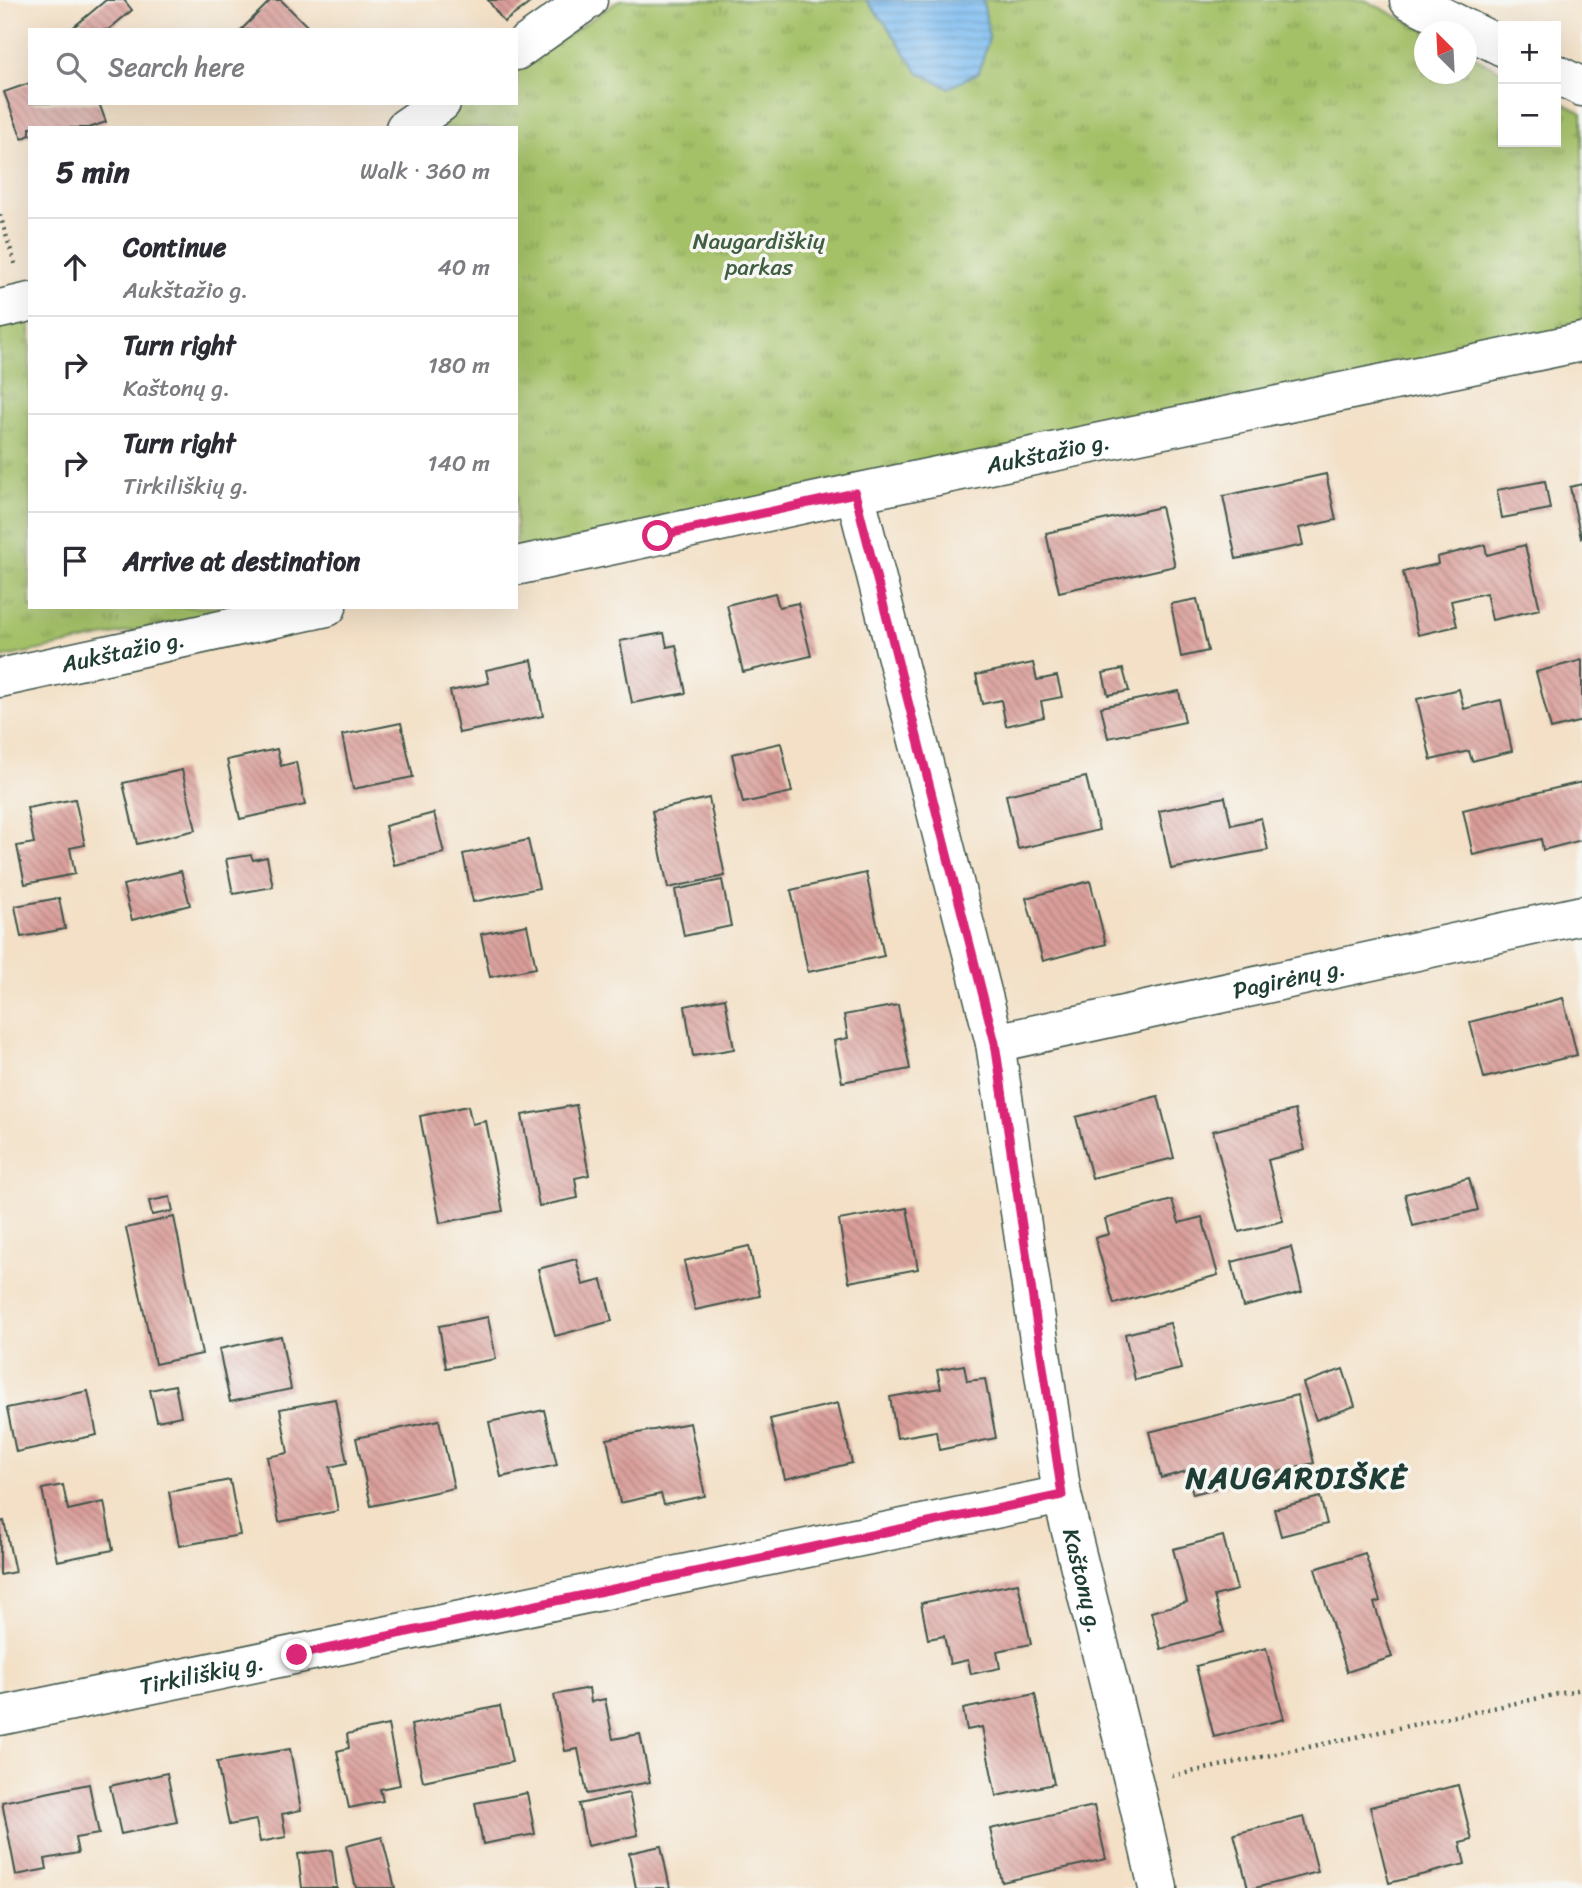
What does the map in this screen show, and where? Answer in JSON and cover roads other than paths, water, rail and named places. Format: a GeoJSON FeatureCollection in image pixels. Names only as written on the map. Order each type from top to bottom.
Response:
{"type":"FeatureCollection","features":[{"type":"Feature","properties":{"kind":"street"},"geometry":{"type":"LineString","coordinates":[[518,50],[588,0]]}},
{"type":"Feature","properties":{"kind":"street"},"geometry":{"type":"LineString","coordinates":[[1409,0],[1498,44]]}},
{"type":"Feature","properties":{"kind":"street"},"geometry":{"type":"LineString","coordinates":[[1561,76],[1582,87]]}},
{"type":"Feature","properties":{"kind":"street"},"geometry":{"type":"LineString","coordinates":[[408,126],[438,105]]}},
{"type":"Feature","properties":{"kind":"street"},"geometry":{"type":"LineString","coordinates":[[0,309],[28,302]]}},
{"type":"Feature","properties":{"kind":"street","name":"Aukštažio g."},"geometry":{"type":"LineString","coordinates":[[518,566],[1582,342]]}},
{"type":"Feature","properties":{"kind":"street","name":"Kaštonų g."},"geometry":{"type":"LineString","coordinates":[[855,493],[995,1043],[1062,1495],[1158,1888]]}},
{"type":"Feature","properties":{"kind":"street","name":"Aukštažio g."},"geometry":{"type":"LineString","coordinates":[[0,678],[318,609]]}},
{"type":"Feature","properties":{"kind":"street","name":"Pagirėnų g."},"geometry":{"type":"LineString","coordinates":[[995,1043],[1582,915]]}},
{"type":"Feature","properties":{"kind":"street","name":"Tirkiliškių g."},"geometry":{"type":"LineString","coordinates":[[0,1716],[1062,1495]]}},
{"type":"Feature","properties":{"kind":"water"},"geometry":{"type":"Polygon","coordinates":[[[866,0],[983,0],[989,38],[979,72],[949,88],[918,72],[866,0]]]}},
{"type":"Feature","properties":{"kind":"district","name":"NAUGARDIŠKĖ"},"geometry":{"type":"Point","coordinates":[1297,1478]}},
{"type":"Feature","properties":{"kind":"park label","name":"Naugardiškių parkas"},"geometry":{"type":"Point","coordinates":[759,254]}}]}
